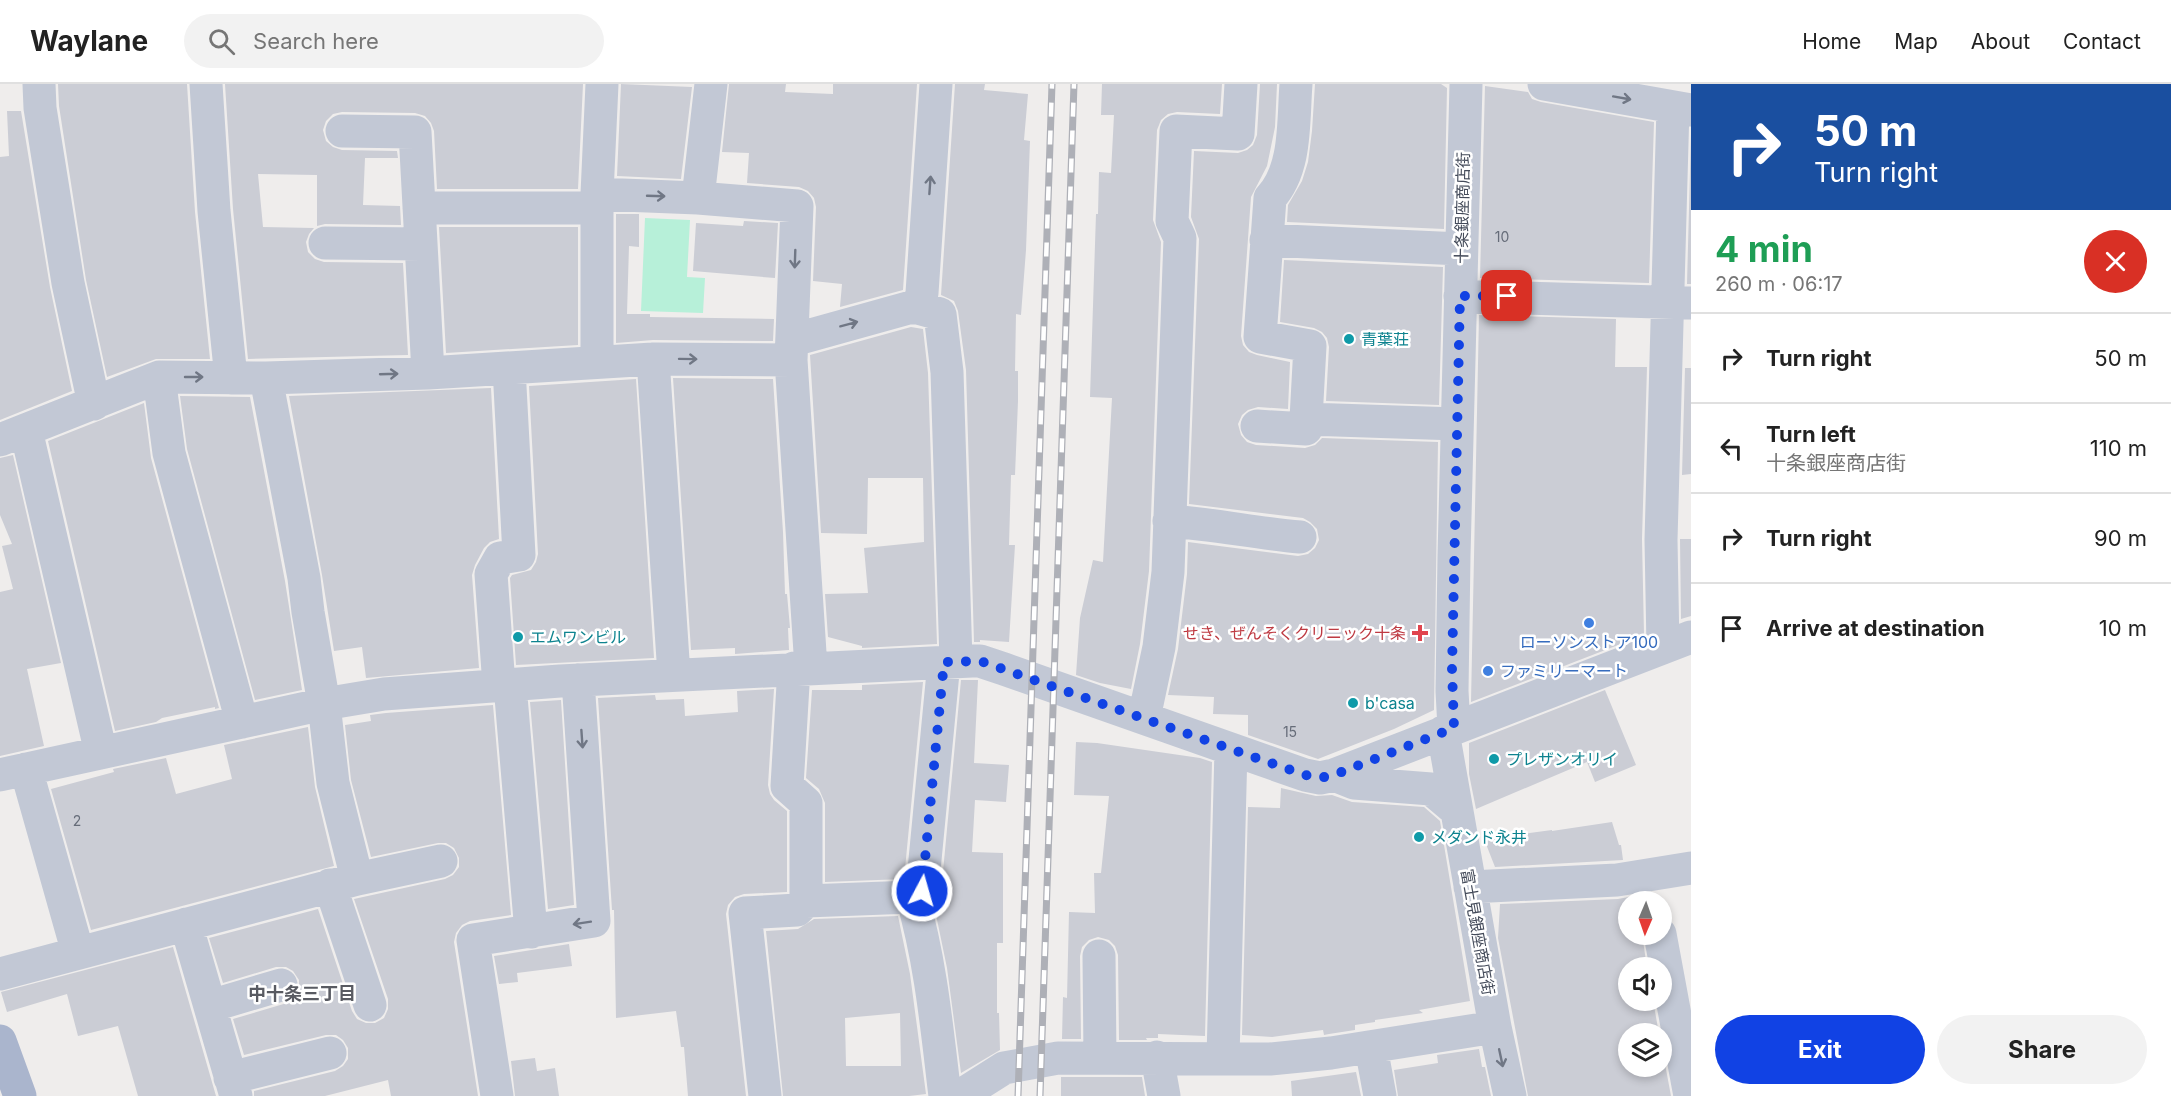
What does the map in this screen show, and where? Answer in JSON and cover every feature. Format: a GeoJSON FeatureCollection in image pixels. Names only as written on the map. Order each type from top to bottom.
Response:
{"type":"FeatureCollection","features":[{"type":"Feature","properties":{"kind":"main road"},"geometry":{"type":"LineString","coordinates":[[0,1041],[20,1096]]}},
{"type":"Feature","properties":{"kind":"street"},"geometry":{"type":"LineString","coordinates":[[39,84],[40,108],[68,283],[94,404]]}},
{"type":"Feature","properties":{"kind":"street"},"geometry":{"type":"LineString","coordinates":[[206,84],[214,211],[231,378]]}},
{"type":"Feature","properties":{"kind":"street"},"geometry":{"type":"LineString","coordinates":[[597,362],[597,201],[602,84]]}},
{"type":"Feature","properties":{"kind":"street"},"geometry":{"type":"LineString","coordinates":[[698,198],[711,84]]}},
{"type":"Feature","properties":{"kind":"street"},"geometry":{"type":"LineString","coordinates":[[918,308],[922,293],[936,84]]}},
{"type":"Feature","properties":{"kind":"street"},"geometry":{"type":"LineString","coordinates":[[1144,718],[1159,647],[1168,572],[1180,238],[1172,221],[1176,131],[1238,134],[1241,84]]}},
{"type":"Feature","properties":{"kind":"street"},"geometry":{"type":"LineString","coordinates":[[1257,426],[1306,429],[1310,346],[1260,337],[1270,198],[1278,189],[1290,159],[1296,84]]}},
{"type":"Feature","properties":{"kind":"street","name":"十条銀座商店街"},"geometry":{"type":"LineString","coordinates":[[1449,730],[1452,692],[1466,84]]}},
{"type":"Feature","properties":{"kind":"street"},"geometry":{"type":"LineString","coordinates":[[78,953],[13,772],[324,704],[384,694],[578,680],[980,661],[1305,775],[1320,778],[1334,775],[1677,642],[1661,540],[1679,303],[1682,108],[1559,85]]}},
{"type":"Feature","properties":{"kind":"street"},"geometry":{"type":"LineString","coordinates":[[342,131],[415,132],[428,373]]}},
{"type":"Feature","properties":{"kind":"street"},"geometry":{"type":"LineString","coordinates":[[419,208],[698,198],[797,206],[792,350],[802,668],[787,786],[806,803],[806,901]]}},
{"type":"Feature","properties":{"kind":"street"},"geometry":{"type":"LineString","coordinates":[[1266,240],[1461,249]]}},
{"type":"Feature","properties":{"kind":"street"},"geometry":{"type":"LineString","coordinates":[[325,243],[421,244]]}},
{"type":"Feature","properties":{"kind":"street"},"geometry":{"type":"LineString","coordinates":[[1460,296],[1554,297],[1679,303]]}},
{"type":"Feature","properties":{"kind":"street"},"geometry":{"type":"LineString","coordinates":[[101,753],[13,435],[159,377],[266,378],[428,373],[792,350],[908,308],[918,308],[940,314],[947,372],[950,662],[922,891],[912,897],[806,901],[797,910],[745,913],[765,1096]]}},
{"type":"Feature","properties":{"kind":"street"},"geometry":{"type":"LineString","coordinates":[[653,358],[674,675]]}},
{"type":"Feature","properties":{"kind":"street"},"geometry":{"type":"LineString","coordinates":[[509,368],[527,555],[500,558],[491,574],[531,932]]}},
{"type":"Feature","properties":{"kind":"street"},"geometry":{"type":"LineString","coordinates":[[159,377],[169,453],[242,722]]}},
{"type":"Feature","properties":{"kind":"street"},"geometry":{"type":"LineString","coordinates":[[266,378],[304,578],[324,704],[344,882],[370,1005]]}},
{"type":"Feature","properties":{"kind":"street"},"geometry":{"type":"LineString","coordinates":[[1306,419],[1457,424]]}},
{"type":"Feature","properties":{"kind":"street"},"geometry":{"type":"LineString","coordinates":[[1169,521],[1211,524],[1250,532],[1300,537]]}},
{"type":"Feature","properties":{"kind":"street"},"geometry":{"type":"LineString","coordinates":[[497,1096],[473,940],[594,921],[578,680]]}},
{"type":"Feature","properties":{"kind":"street","name":"富士見銀座商店街"},"geometry":{"type":"LineString","coordinates":[[1449,730],[1457,811],[1495,1027],[1510,1096]]}},
{"type":"Feature","properties":{"kind":"street"},"geometry":{"type":"LineString","coordinates":[[1223,1058],[1231,749]]}},
{"type":"Feature","properties":{"kind":"street"},"geometry":{"type":"LineString","coordinates":[[1334,775],[1354,783],[1431,789],[1457,811]]}},
{"type":"Feature","properties":{"kind":"street"},"geometry":{"type":"LineString","coordinates":[[0,974],[344,882],[441,861]]}},
{"type":"Feature","properties":{"kind":"street"},"geometry":{"type":"LineString","coordinates":[[1470,887],[1617,880],[1651,888],[1691,868]]}},
{"type":"Feature","properties":{"kind":"street"},"geometry":{"type":"LineString","coordinates":[[912,897],[920,924],[932,996],[945,1096]]}},
{"type":"Feature","properties":{"kind":"street"},"geometry":{"type":"LineString","coordinates":[[186,924],[233,1087],[330,1053]]}},
{"type":"Feature","properties":{"kind":"street"},"geometry":{"type":"LineString","coordinates":[[1662,945],[1690,1096]]}},
{"type":"Feature","properties":{"kind":"street"},"geometry":{"type":"LineString","coordinates":[[1099,956],[1100,1058]]}},
{"type":"Feature","properties":{"kind":"street"},"geometry":{"type":"LineString","coordinates":[[210,1006],[281,985]]}},
{"type":"Feature","properties":{"kind":"street"},"geometry":{"type":"LineString","coordinates":[[960,1096],[1004,1068],[1058,1058],[1270,1059],[1331,1053],[1495,1027]]}},
{"type":"Feature","properties":{"kind":"street"},"geometry":{"type":"LineString","coordinates":[[1371,1047],[1380,1096]]}},
{"type":"Feature","properties":{"kind":"street"},"geometry":{"type":"LineString","coordinates":[[1157,1057],[1164,1096]]}},
{"type":"Feature","properties":{"kind":"green space"},"geometry":{"type":"Polygon","coordinates":[[[645,218],[690,220],[687,277],[705,278],[703,313],[641,311],[645,218]]]}},
{"type":"Feature","properties":{"kind":"building"},"geometry":{"type":"Polygon","coordinates":[[[58,84],[187,84],[195,212],[210,359],[156,359],[107,377],[86,280],[59,106],[58,84]]]}},
{"type":"Feature","properties":{"kind":"building"},"geometry":{"type":"Polygon","coordinates":[[[225,84],[583,84],[578,189],[437,189],[434,131],[425,116],[415,113],[342,112],[333,114],[326,121],[323,130],[326,141],[333,147],[342,150],[397,151],[398,158],[365,158],[363,205],[400,206],[401,225],[325,224],[317,226],[317,175],[258,174],[263,227],[314,228],[306,242],[308,252],[315,259],[324,262],[403,263],[408,355],[248,359],[233,209],[225,84]]]}},
{"type":"Feature","properties":{"kind":"building"},"geometry":{"type":"Polygon","coordinates":[[[621,84],[692,87],[681,179],[617,176],[621,84]]]}},
{"type":"Feature","properties":{"kind":"building"},"geometry":{"type":"Polygon","coordinates":[[[729,84],[786,84],[785,92],[833,94],[833,84],[917,84],[903,290],[840,307],[842,284],[813,281],[816,207],[814,198],[808,191],[799,187],[747,183],[749,153],[722,152],[729,84]]]}},
{"type":"Feature","properties":{"kind":"building"},"geometry":{"type":"Polygon","coordinates":[[[955,84],[985,84],[984,90],[1028,94],[1024,140],[1030,141],[1026,250],[1021,315],[1016,314],[1015,371],[1018,371],[1018,401],[1015,475],[1011,475],[1009,545],[1015,545],[1009,642],[980,640],[980,642],[974,642],[966,370],[958,311],[954,301],[941,295],[955,84]]]}},
{"type":"Feature","properties":{"kind":"building"},"geometry":{"type":"Polygon","coordinates":[[[1102,84],[1222,84],[1220,114],[1177,112],[1168,114],[1161,120],[1157,130],[1153,220],[1161,242],[1149,571],[1140,644],[1131,689],[1100,683],[1076,675],[1080,618],[1093,560],[1103,562],[1112,398],[1090,397],[1099,172],[1111,173],[1114,115],[1101,115],[1102,84]]]}},
{"type":"Feature","properties":{"kind":"building"},"geometry":{"type":"Polygon","coordinates":[[[1260,84],[1277,84],[1275,127],[1267,166],[1251,197],[1241,336],[1243,345],[1249,352],[1290,362],[1288,409],[1258,407],[1248,410],[1242,415],[1238,424],[1241,435],[1247,442],[1256,445],[1305,448],[1315,445],[1322,438],[1438,442],[1434,710],[1394,729],[1318,759],[1248,735],[1248,715],[1213,714],[1214,697],[1168,695],[1178,649],[1187,574],[1188,542],[1298,556],[1308,554],[1319,540],[1317,529],[1303,518],[1189,504],[1199,239],[1191,217],[1194,151],[1238,153],[1253,145],[1257,135],[1260,84]]]}},
{"type":"Feature","properties":{"kind":"building"},"geometry":{"type":"Polygon","coordinates":[[[1315,84],[1441,84],[1447,88],[1444,229],[1287,222],[1288,205],[1302,181],[1308,162],[1315,84]]]}},
{"type":"Feature","properties":{"kind":"building"},"geometry":{"type":"Polygon","coordinates":[[[1485,86],[1528,92],[1532,99],[1541,102],[1654,122],[1649,283],[1480,278],[1485,86]]]}},
{"type":"Feature","properties":{"kind":"building"},"geometry":{"type":"Polygon","coordinates":[[[7,111],[21,111],[50,287],[72,391],[0,420],[0,157],[9,156],[7,111]]]}},
{"type":"Feature","properties":{"kind":"building"},"geometry":{"type":"Polygon","coordinates":[[[1691,134],[1691,284],[1687,284],[1691,134]]]}},
{"type":"Feature","properties":{"kind":"building"},"geometry":{"type":"Polygon","coordinates":[[[616,214],[639,214],[639,247],[629,246],[627,314],[650,314],[650,317],[774,319],[773,341],[653,340],[616,343],[616,214]]]}},
{"type":"Feature","properties":{"kind":"building"},"geometry":{"type":"Polygon","coordinates":[[[744,221],[778,223],[775,278],[693,271],[696,223],[743,226],[744,221]]]}},
{"type":"Feature","properties":{"kind":"building"},"geometry":{"type":"Polygon","coordinates":[[[439,227],[578,227],[578,345],[446,353],[439,227]]]}},
{"type":"Feature","properties":{"kind":"building"},"geometry":{"type":"Polygon","coordinates":[[[1284,260],[1443,267],[1439,405],[1326,401],[1329,347],[1327,338],[1314,328],[1280,322],[1284,260]]]}},
{"type":"Feature","properties":{"kind":"building"},"geometry":{"type":"Polygon","coordinates":[[[1479,315],[1616,319],[1615,367],[1647,367],[1642,539],[1644,635],[1471,702],[1479,315]]]}},
{"type":"Feature","properties":{"kind":"building"},"geometry":{"type":"Polygon","coordinates":[[[911,327],[923,329],[928,373],[937,644],[862,648],[862,646],[828,637],[825,594],[868,593],[864,548],[924,542],[923,478],[868,478],[867,534],[821,533],[810,355],[911,327]]]}},
{"type":"Feature","properties":{"kind":"building"},"geometry":{"type":"Polygon","coordinates":[[[1685,368],[1691,368],[1691,474],[1682,475],[1685,368]]]}},
{"type":"Feature","properties":{"kind":"building"},"geometry":{"type":"Polygon","coordinates":[[[673,378],[773,379],[785,594],[787,594],[790,628],[788,628],[789,650],[735,654],[735,648],[691,650],[673,378]]]}},
{"type":"Feature","properties":{"kind":"building"},"geometry":{"type":"Polygon","coordinates":[[[636,379],[654,658],[516,665],[510,578],[512,575],[531,570],[538,554],[529,386],[636,379]]]}},
{"type":"Feature","properties":{"kind":"building"},"geometry":{"type":"Polygon","coordinates":[[[491,388],[499,539],[490,542],[484,548],[472,575],[479,668],[366,678],[362,647],[334,651],[289,396],[491,388]]]}},
{"type":"Feature","properties":{"kind":"building"},"geometry":{"type":"Polygon","coordinates":[[[180,396],[250,397],[285,581],[302,690],[255,700],[187,449],[180,396]]]}},
{"type":"Feature","properties":{"kind":"building"},"geometry":{"type":"Polygon","coordinates":[[[144,403],[151,458],[219,708],[162,718],[156,722],[115,731],[48,441],[144,403]]]}},
{"type":"Feature","properties":{"kind":"building"},"geometry":{"type":"Polygon","coordinates":[[[13,455],[61,663],[27,669],[44,746],[0,756],[0,592],[13,589],[2,546],[12,544],[0,515],[0,458],[13,455]]]}},
{"type":"Feature","properties":{"kind":"building"},"geometry":{"type":"Polygon","coordinates":[[[1680,539],[1691,539],[1691,616],[1681,619],[1680,539]]]}},
{"type":"Feature","properties":{"kind":"building"},"geometry":{"type":"Polygon","coordinates":[[[961,680],[978,680],[974,763],[1009,765],[1006,802],[975,800],[972,852],[1003,853],[1003,943],[997,943],[997,1013],[999,1013],[1000,1050],[961,1073],[947,968],[934,905],[941,893],[961,680]]]}},
{"type":"Feature","properties":{"kind":"building"},"geometry":{"type":"Polygon","coordinates":[[[923,682],[904,879],[825,882],[825,803],[819,789],[806,778],[812,690],[862,690],[862,685],[923,682]]]}},
{"type":"Feature","properties":{"kind":"building"},"geometry":{"type":"Polygon","coordinates":[[[774,689],[768,785],[774,800],[787,811],[787,892],[744,894],[735,897],[728,905],[726,914],[746,1096],[688,1096],[684,1047],[681,1047],[676,1011],[616,1018],[614,910],[612,910],[598,698],[655,695],[656,700],[684,699],[685,716],[738,712],[737,691],[774,689]]]}},
{"type":"Feature","properties":{"kind":"building"},"geometry":{"type":"Polygon","coordinates":[[[1605,690],[1636,765],[1595,782],[1587,762],[1476,809],[1469,774],[1469,743],[1605,690]]]}},
{"type":"Feature","properties":{"kind":"building"},"geometry":{"type":"Polygon","coordinates":[[[561,700],[574,905],[548,909],[530,702],[561,700]]]}},
{"type":"Feature","properties":{"kind":"building"},"geometry":{"type":"Polygon","coordinates":[[[493,705],[511,915],[470,921],[462,925],[456,933],[454,942],[478,1096],[391,1096],[388,1080],[325,1096],[254,1096],[254,1091],[335,1071],[348,1059],[348,1048],[336,1035],[326,1035],[244,1055],[233,1019],[287,1003],[295,997],[299,990],[299,980],[293,971],[286,967],[276,967],[223,983],[209,938],[318,909],[352,1011],[357,1019],[366,1023],[375,1023],[384,1018],[388,1009],[388,999],[354,899],[445,879],[453,875],[459,867],[459,858],[454,848],[446,843],[371,857],[351,780],[345,725],[371,721],[370,715],[493,705]]]}},
{"type":"Feature","properties":{"kind":"building"},"geometry":{"type":"Polygon","coordinates":[[[308,727],[315,787],[334,866],[91,930],[51,789],[114,772],[113,769],[166,758],[176,794],[232,779],[224,745],[308,727]]]}},
{"type":"Feature","properties":{"kind":"building"},"geometry":{"type":"Polygon","coordinates":[[[1076,742],[1200,758],[1212,762],[1205,1036],[1158,1034],[1158,1038],[1146,1038],[1147,1040],[1119,1040],[1118,955],[1115,946],[1109,940],[1098,937],[1089,940],[1082,947],[1080,956],[1081,1039],[1062,1039],[1063,997],[1067,998],[1069,912],[1095,913],[1094,873],[1101,873],[1109,796],[1074,795],[1076,742]]]}},
{"type":"Feature","properties":{"kind":"building"},"geometry":{"type":"Polygon","coordinates":[[[1281,788],[1316,796],[1332,795],[1352,802],[1424,807],[1440,821],[1470,1001],[1419,1010],[1423,1013],[1375,1020],[1375,1022],[1355,1025],[1355,1030],[1324,1035],[1323,1030],[1272,1037],[1242,1035],[1248,807],[1280,808],[1281,788]]]}},
{"type":"Feature","properties":{"kind":"building"},"geometry":{"type":"Polygon","coordinates":[[[1612,822],[1619,845],[1621,845],[1623,860],[1495,867],[1484,839],[1552,831],[1612,822]]]}},
{"type":"Feature","properties":{"kind":"building"},"geometry":{"type":"Polygon","coordinates":[[[1618,899],[1618,945],[1644,945],[1645,957],[1618,957],[1618,1011],[1655,1011],[1657,1023],[1618,1023],[1618,1077],[1667,1077],[1671,1096],[1528,1096],[1498,938],[1500,904],[1618,899]]]}},
{"type":"Feature","properties":{"kind":"building"},"geometry":{"type":"Polygon","coordinates":[[[898,916],[910,974],[926,1094],[783,1096],[766,931],[798,929],[814,919],[898,916]],[[900,1013],[845,1018],[846,1066],[901,1066],[900,1013]]]}},
{"type":"Feature","properties":{"kind":"building"},"geometry":{"type":"Polygon","coordinates":[[[569,944],[572,966],[517,973],[518,982],[499,984],[494,956],[569,944]]]}},
{"type":"Feature","properties":{"kind":"building"},"geometry":{"type":"Polygon","coordinates":[[[173,947],[216,1096],[138,1096],[118,1026],[78,1036],[67,994],[7,1012],[1,992],[173,947]]]}},
{"type":"Feature","properties":{"kind":"building"},"geometry":{"type":"Polygon","coordinates":[[[1479,1049],[1491,1096],[1398,1096],[1394,1070],[1438,1063],[1437,1055],[1479,1049]]]}},
{"type":"Feature","properties":{"kind":"building"},"geometry":{"type":"Polygon","coordinates":[[[535,1058],[537,1071],[555,1068],[559,1096],[515,1096],[511,1061],[535,1058]]]}},
{"type":"Feature","properties":{"kind":"building"},"geometry":{"type":"Polygon","coordinates":[[[1356,1072],[1361,1096],[1292,1096],[1291,1081],[1356,1072]]]}},
{"type":"Feature","properties":{"kind":"building"},"geometry":{"type":"Polygon","coordinates":[[[1061,1077],[1142,1077],[1145,1096],[1061,1096],[1061,1077]]]}},
{"type":"Feature","properties":{"kind":"railway"},"geometry":{"type":"LineString","coordinates":[[1018,1096],[1052,84]]}},
{"type":"Feature","properties":{"kind":"railway"},"geometry":{"type":"LineString","coordinates":[[1040,1096],[1074,84]]}},
{"type":"Feature","properties":{"kind":"place","name":"青葉荘"},"geometry":{"type":"Point","coordinates":[1349,339]}},
{"type":"Feature","properties":{"kind":"place","name":"ローソンストア100"},"geometry":{"type":"Point","coordinates":[1589,623]}},
{"type":"Feature","properties":{"kind":"place","name":"せき、ぜんそくクリニック十条"},"geometry":{"type":"Point","coordinates":[1420,633]}},
{"type":"Feature","properties":{"kind":"place","name":"エムワンビル"},"geometry":{"type":"Point","coordinates":[518,637]}},
{"type":"Feature","properties":{"kind":"place","name":"ファミリーマート"},"geometry":{"type":"Point","coordinates":[1488,671]}},
{"type":"Feature","properties":{"kind":"place","name":"b'casa"},"geometry":{"type":"Point","coordinates":[1353,703]}},
{"type":"Feature","properties":{"kind":"place","name":"プレザンオリイ"},"geometry":{"type":"Point","coordinates":[1494,759]}},
{"type":"Feature","properties":{"kind":"place","name":"メダンド永井"},"geometry":{"type":"Point","coordinates":[1419,837]}},
{"type":"Feature","properties":{"kind":"district","name":"中十条三丁目"},"geometry":{"type":"Point","coordinates":[302,994]}},
{"type":"Feature","properties":{"kind":"route"},"geometry":{"type":"LineString","coordinates":[[922,891],[944,662],[980,661],[1305,775],[1320,778],[1334,775],[1454,728],[1452,669],[1460,296],[1507,296]]}}]}
